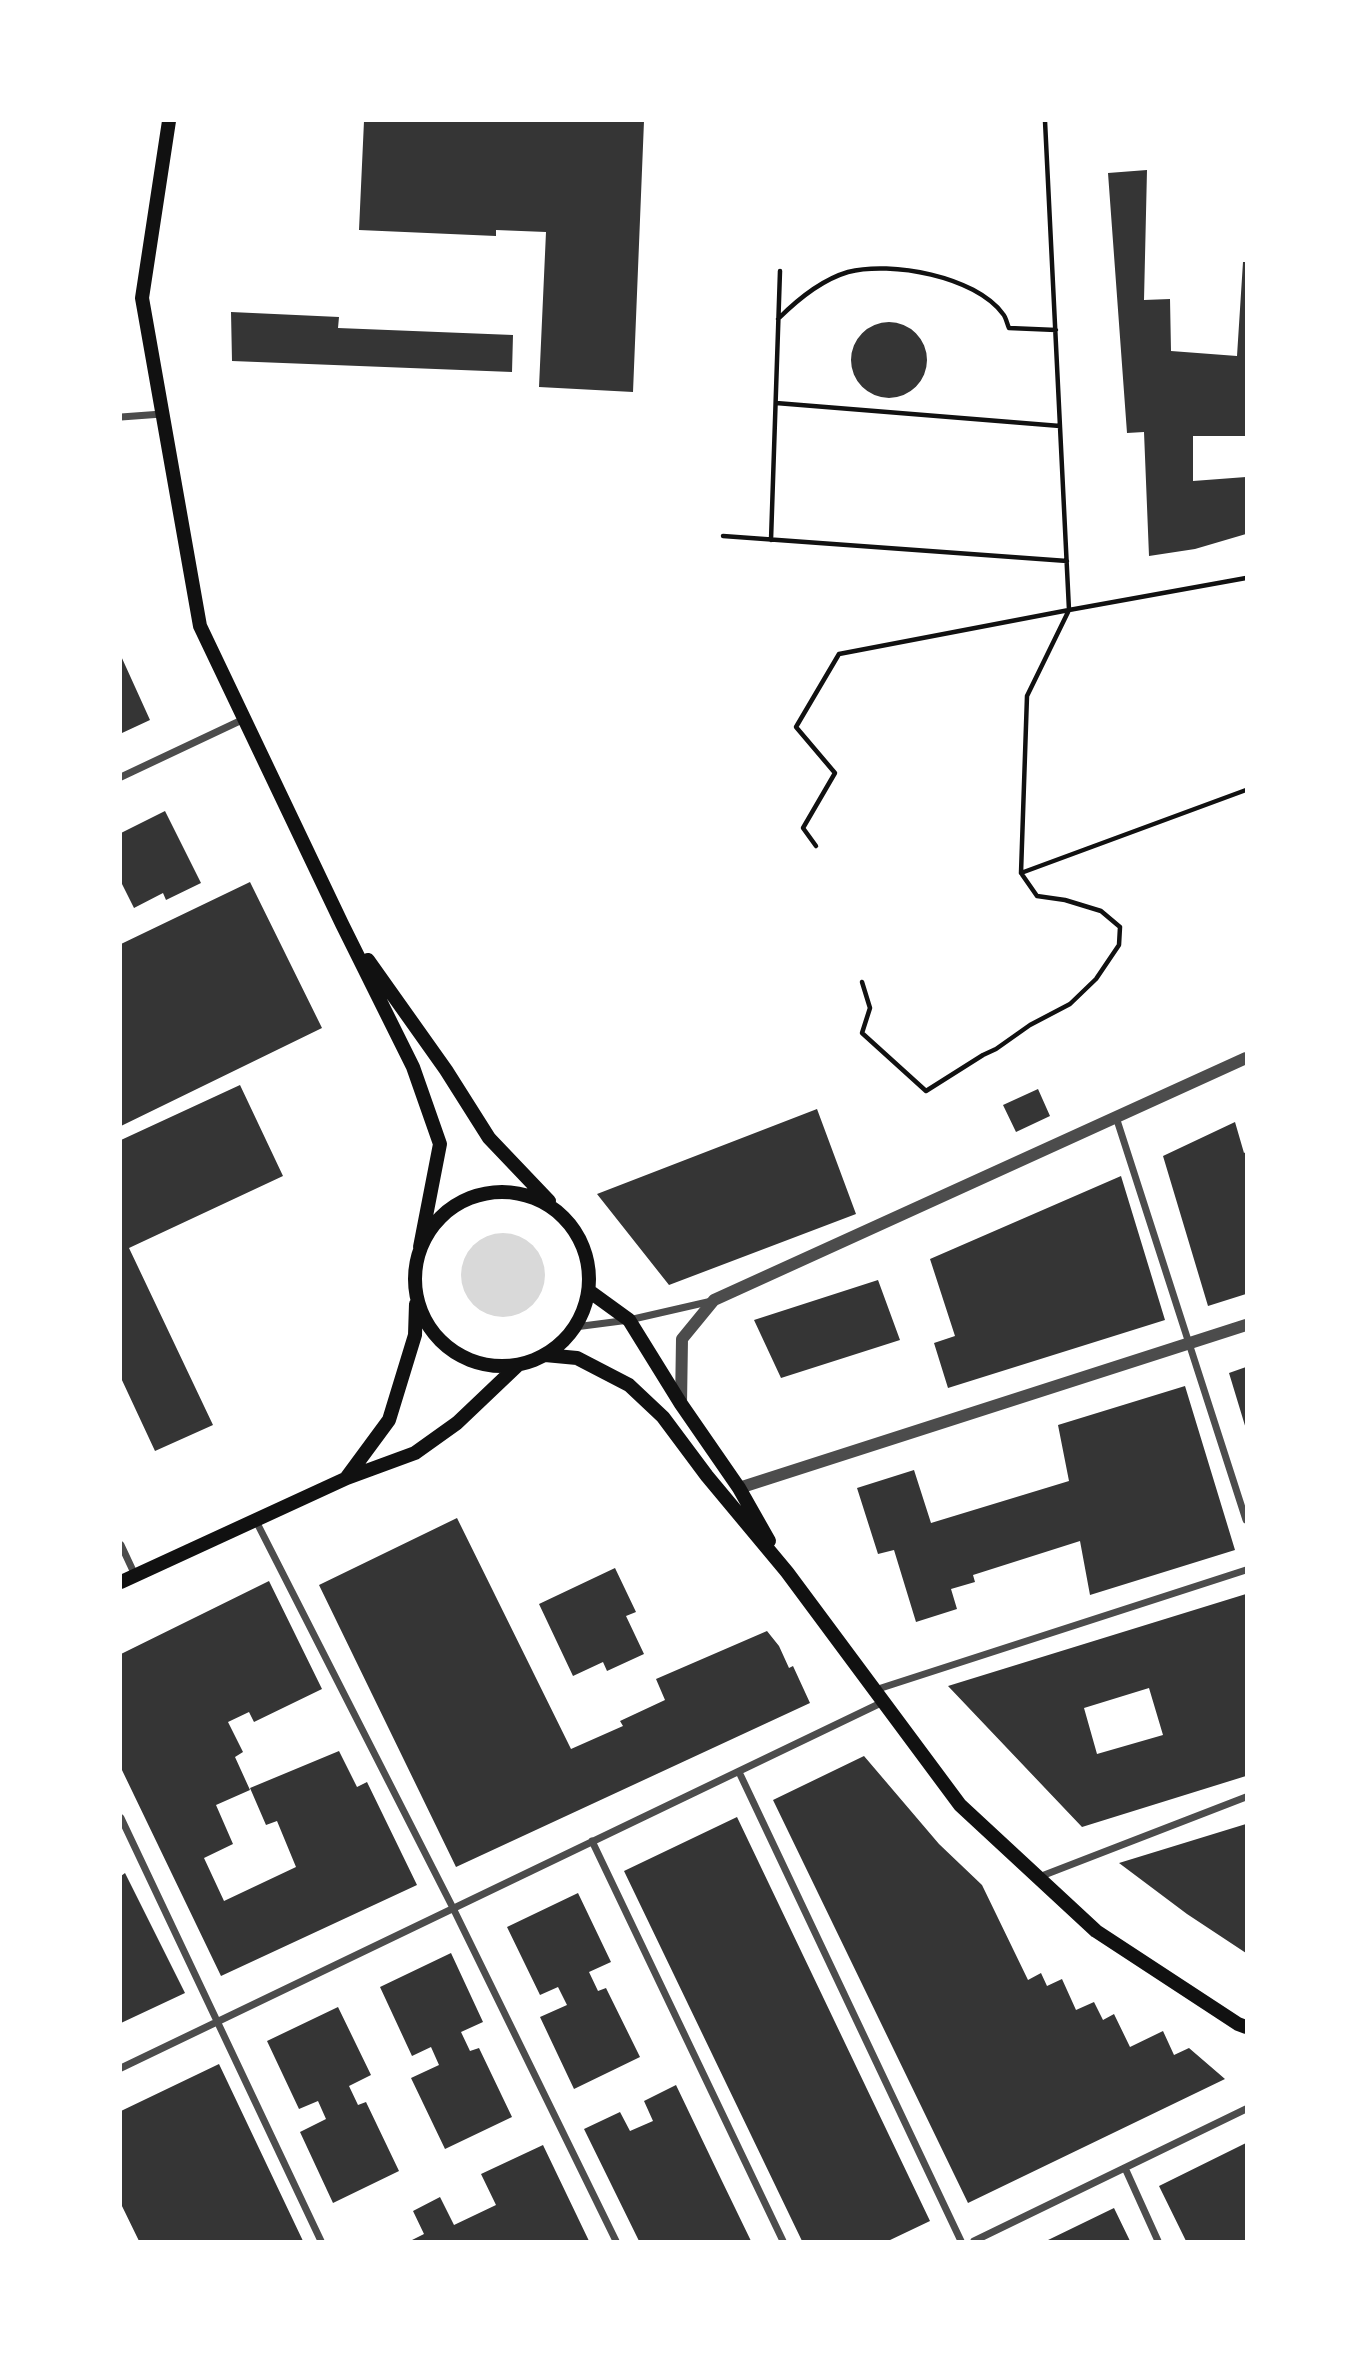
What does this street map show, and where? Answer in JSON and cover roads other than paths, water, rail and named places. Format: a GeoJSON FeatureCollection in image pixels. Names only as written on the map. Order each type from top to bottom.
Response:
{"type":"FeatureCollection","features":[{"type":"Feature","properties":{"kind":"main road"},"geometry":{"type":"LineString","coordinates":[[169,121],[142,298],[201,626],[413,1067],[440,1144],[414,1273],[417,1300],[415,1335],[389,1420],[347,1478]]}},
{"type":"Feature","properties":{"kind":"main road"},"geometry":{"type":"LineString","coordinates":[[342,924],[446,1070],[489,1138],[577,1233],[588,1261],[589,1291],[575,1328],[562,1343],[545,1355],[519,1365],[492,1366],[466,1359],[455,1352],[444,1344],[427,1324],[417,1300]]}},
{"type":"Feature","properties":{"kind":"main road"},"geometry":{"type":"LineString","coordinates":[[420,1247],[433,1223],[453,1205],[478,1194],[506,1191],[533,1196],[556,1210]]}},
{"type":"Feature","properties":{"kind":"main road"},"geometry":{"type":"LineString","coordinates":[[589,1291],[629,1320],[681,1404],[739,1488],[787,1573]]}},
{"type":"Feature","properties":{"kind":"main road"},"geometry":{"type":"LineString","coordinates":[[545,1355],[577,1358],[629,1385],[663,1417],[707,1476],[787,1573],[960,1805],[1096,1931],[1244,2024]]}},
{"type":"Feature","properties":{"kind":"main road"},"geometry":{"type":"LineString","coordinates":[[121,1582],[347,1478],[415,1453],[457,1423],[519,1365]]}},
{"type":"Feature","properties":{"kind":"street"},"geometry":{"type":"LineString","coordinates":[[121,417],[163,414]]}},
{"type":"Feature","properties":{"kind":"street"},"geometry":{"type":"LineString","coordinates":[[121,777],[244,719]]}},
{"type":"Feature","properties":{"kind":"street"},"geometry":{"type":"LineString","coordinates":[[575,1328],[629,1320],[714,1300],[1246,1058]]}},
{"type":"Feature","properties":{"kind":"street"},"geometry":{"type":"LineString","coordinates":[[1116,1117],[1246,1520]]}},
{"type":"Feature","properties":{"kind":"street"},"geometry":{"type":"LineString","coordinates":[[681,1404],[682,1339],[714,1300]]}},
{"type":"Feature","properties":{"kind":"street"},"geometry":{"type":"LineString","coordinates":[[739,1488],[1246,1325]]}},
{"type":"Feature","properties":{"kind":"street"},"geometry":{"type":"LineString","coordinates":[[256,1521],[453,1908],[616,2241]]}},
{"type":"Feature","properties":{"kind":"street"},"geometry":{"type":"LineString","coordinates":[[121,1545],[135,1574]]}},
{"type":"Feature","properties":{"kind":"street"},"geometry":{"type":"LineString","coordinates":[[874,1690],[1246,1570]]}},
{"type":"Feature","properties":{"kind":"street"},"geometry":{"type":"LineString","coordinates":[[121,2068],[883,1702]]}},
{"type":"Feature","properties":{"kind":"street"},"geometry":{"type":"LineString","coordinates":[[739,1772],[961,2241]]}},
{"type":"Feature","properties":{"kind":"street"},"geometry":{"type":"LineString","coordinates":[[1038,1877],[1246,1797]]}},
{"type":"Feature","properties":{"kind":"street"},"geometry":{"type":"LineString","coordinates":[[121,1818],[321,2241]]}},
{"type":"Feature","properties":{"kind":"street"},"geometry":{"type":"LineString","coordinates":[[121,1843],[131,1838]]}},
{"type":"Feature","properties":{"kind":"street"},"geometry":{"type":"LineString","coordinates":[[593,1841],[783,2241]]}},
{"type":"Feature","properties":{"kind":"street"},"geometry":{"type":"LineString","coordinates":[[974,2241],[1246,2109]]}},
{"type":"Feature","properties":{"kind":"street"},"geometry":{"type":"LineString","coordinates":[[1125,2168],[1158,2241]]}}]}
